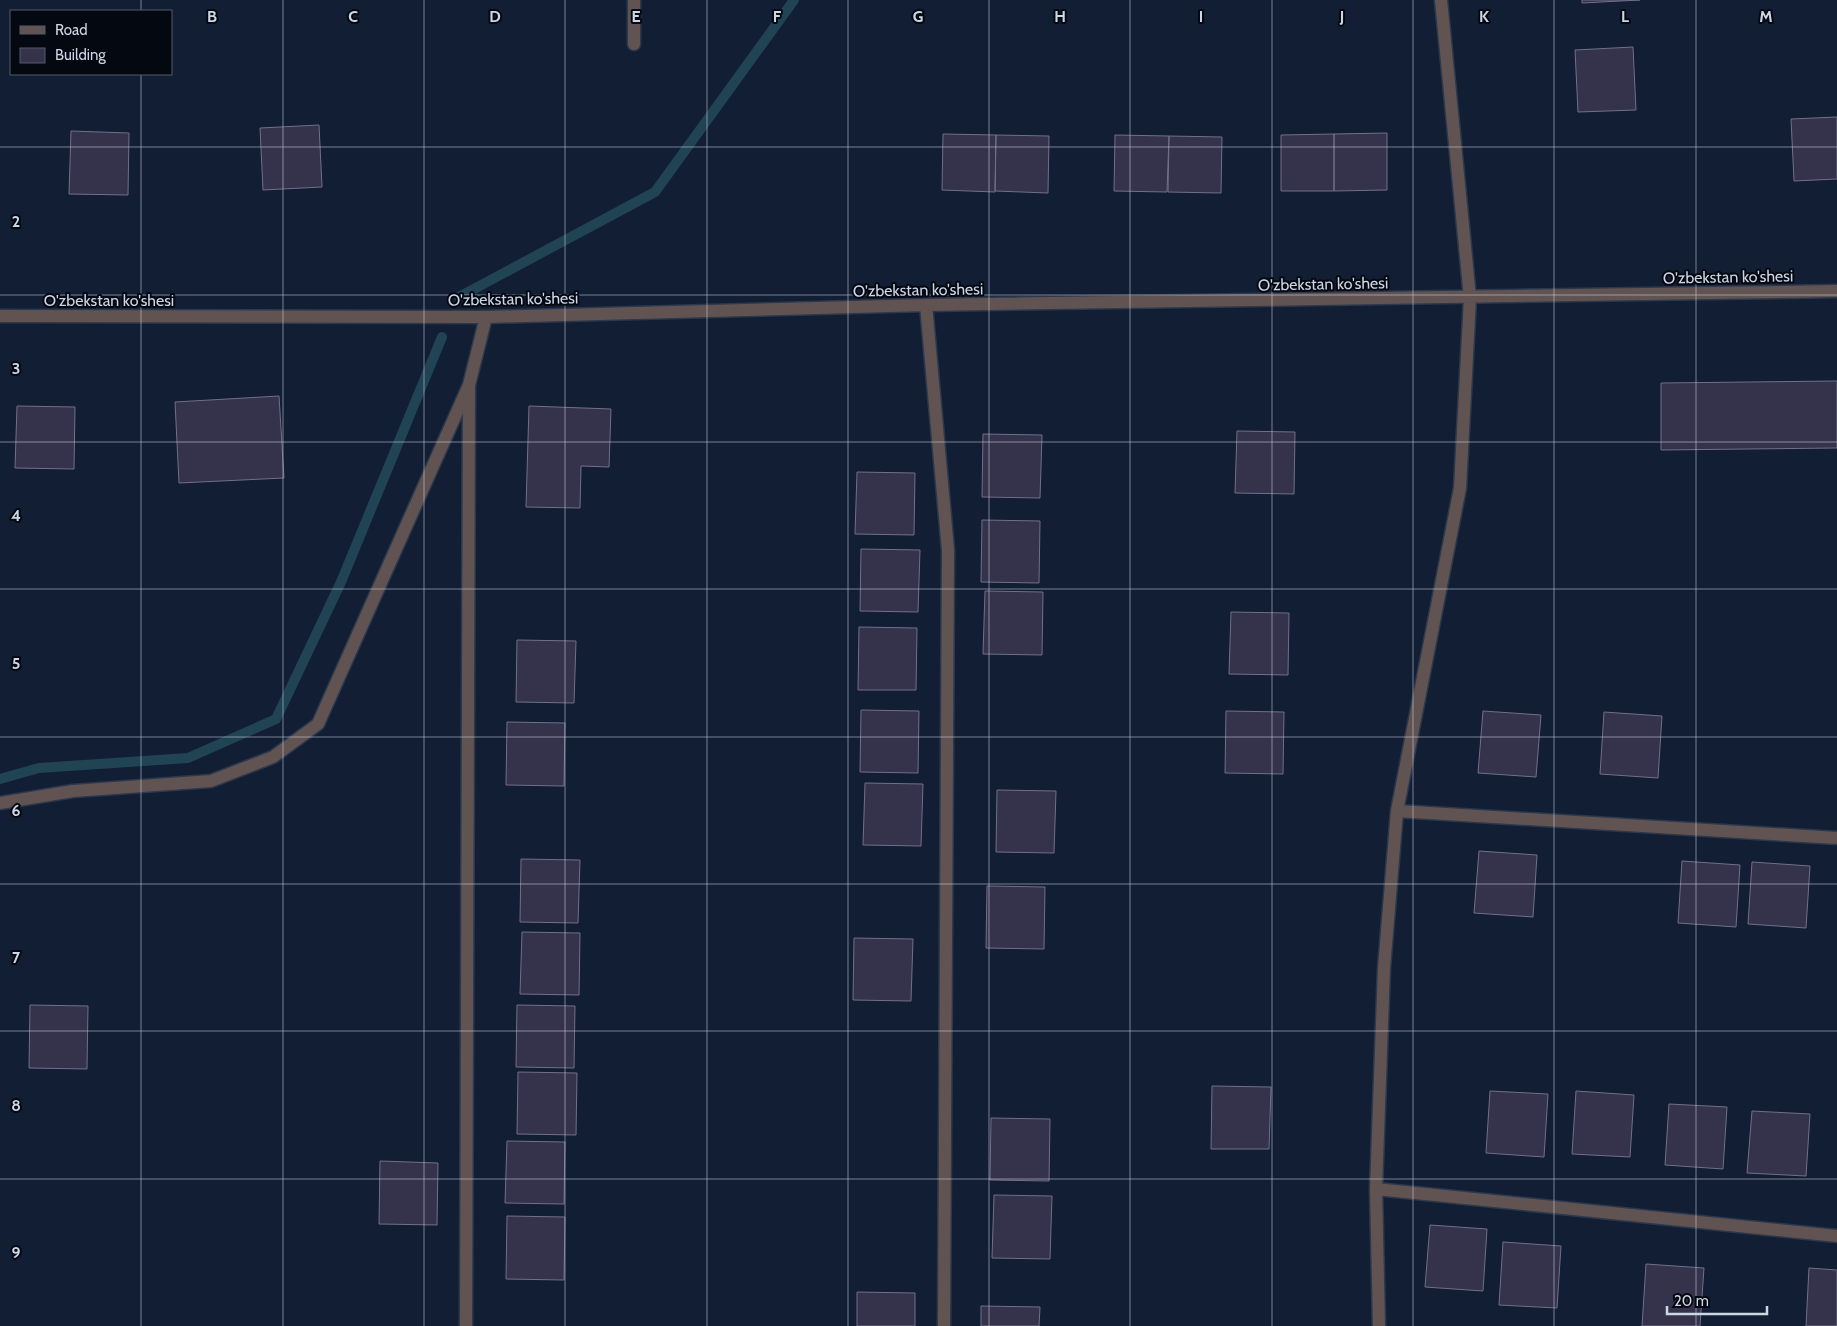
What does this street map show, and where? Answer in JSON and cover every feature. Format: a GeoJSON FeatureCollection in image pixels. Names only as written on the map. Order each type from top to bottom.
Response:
{"type":"FeatureCollection","features":[{"type":"Feature","properties":{"kind":"street"},"geometry":{"type":"LineString","coordinates":[[634,0],[634,44]]}},
{"type":"Feature","properties":{"kind":"street"},"geometry":{"type":"LineString","coordinates":[[1379,1326],[1376,1189],[1384,968],[1397,812],[1460,488],[1470,298],[1441,0]]}},
{"type":"Feature","properties":{"kind":"street","name":"O'zbekstan ko'shesi"},"geometry":{"type":"LineString","coordinates":[[0,316],[486,317],[926,306],[1837,291]]}},
{"type":"Feature","properties":{"kind":"street"},"geometry":{"type":"LineString","coordinates":[[926,306],[948,550],[944,1326]]}},
{"type":"Feature","properties":{"kind":"street"},"geometry":{"type":"LineString","coordinates":[[0,803],[73,791],[211,780],[273,757],[318,724],[468,385],[486,317]]}},
{"type":"Feature","properties":{"kind":"street"},"geometry":{"type":"LineString","coordinates":[[466,1326],[468,385]]}},
{"type":"Feature","properties":{"kind":"street"},"geometry":{"type":"LineString","coordinates":[[1397,812],[1837,838]]}},
{"type":"Feature","properties":{"kind":"street"},"geometry":{"type":"LineString","coordinates":[[1376,1189],[1837,1236]]}},
{"type":"Feature","properties":{"kind":"building"},"geometry":{"type":"Polygon","coordinates":[[[1582,0],[1640,0],[1582,3],[1582,0]]]}},
{"type":"Feature","properties":{"kind":"building"},"geometry":{"type":"Polygon","coordinates":[[[1633,47],[1636,110],[1578,112],[1575,50],[1633,47]]]}},
{"type":"Feature","properties":{"kind":"building"},"geometry":{"type":"Polygon","coordinates":[[[1837,117],[1837,179],[1794,181],[1791,119],[1837,117]]]}},
{"type":"Feature","properties":{"kind":"building"},"geometry":{"type":"Polygon","coordinates":[[[319,125],[322,187],[263,190],[260,128],[319,125]]]}},
{"type":"Feature","properties":{"kind":"building"},"geometry":{"type":"Polygon","coordinates":[[[71,131],[129,133],[128,195],[69,194],[71,131]]]}},
{"type":"Feature","properties":{"kind":"building"},"geometry":{"type":"Polygon","coordinates":[[[1387,133],[1387,190],[1334,191],[1334,134],[1387,133]]]}},
{"type":"Feature","properties":{"kind":"building"},"geometry":{"type":"Polygon","coordinates":[[[943,134],[996,135],[995,192],[942,190],[943,134]]]}},
{"type":"Feature","properties":{"kind":"building"},"geometry":{"type":"Polygon","coordinates":[[[1334,134],[1334,191],[1281,191],[1281,135],[1334,134]]]}},
{"type":"Feature","properties":{"kind":"building"},"geometry":{"type":"Polygon","coordinates":[[[996,135],[1049,136],[1048,193],[995,191],[996,135]]]}},
{"type":"Feature","properties":{"kind":"building"},"geometry":{"type":"Polygon","coordinates":[[[1115,135],[1169,136],[1167,192],[1114,191],[1115,135]]]}},
{"type":"Feature","properties":{"kind":"building"},"geometry":{"type":"Polygon","coordinates":[[[1169,136],[1222,137],[1221,193],[1168,192],[1169,136]]]}},
{"type":"Feature","properties":{"kind":"building"},"geometry":{"type":"Polygon","coordinates":[[[1837,381],[1837,448],[1661,450],[1661,383],[1837,381]]]}},
{"type":"Feature","properties":{"kind":"building"},"geometry":{"type":"Polygon","coordinates":[[[279,396],[284,478],[179,483],[175,402],[279,396]]]}},
{"type":"Feature","properties":{"kind":"building"},"geometry":{"type":"Polygon","coordinates":[[[17,406],[75,407],[74,469],[15,468],[17,406]]]}},
{"type":"Feature","properties":{"kind":"building"},"geometry":{"type":"Polygon","coordinates":[[[529,406],[611,409],[609,467],[581,466],[580,508],[526,507],[529,406]]]}},
{"type":"Feature","properties":{"kind":"building"},"geometry":{"type":"Polygon","coordinates":[[[1237,431],[1295,432],[1294,494],[1235,493],[1237,431]]]}},
{"type":"Feature","properties":{"kind":"building"},"geometry":{"type":"Polygon","coordinates":[[[983,434],[1042,435],[1040,498],[982,497],[983,434]]]}},
{"type":"Feature","properties":{"kind":"building"},"geometry":{"type":"Polygon","coordinates":[[[857,472],[915,473],[914,535],[855,534],[857,472]]]}},
{"type":"Feature","properties":{"kind":"building"},"geometry":{"type":"Polygon","coordinates":[[[982,520],[1040,521],[1039,583],[981,582],[982,520]]]}},
{"type":"Feature","properties":{"kind":"building"},"geometry":{"type":"Polygon","coordinates":[[[861,549],[920,550],[918,612],[860,611],[861,549]]]}},
{"type":"Feature","properties":{"kind":"building"},"geometry":{"type":"Polygon","coordinates":[[[985,591],[1043,592],[1042,655],[983,654],[985,591]]]}},
{"type":"Feature","properties":{"kind":"building"},"geometry":{"type":"Polygon","coordinates":[[[1231,612],[1289,613],[1288,675],[1229,674],[1231,612]]]}},
{"type":"Feature","properties":{"kind":"building"},"geometry":{"type":"Polygon","coordinates":[[[859,627],[917,628],[916,690],[858,690],[859,627]]]}},
{"type":"Feature","properties":{"kind":"building"},"geometry":{"type":"Polygon","coordinates":[[[517,640],[576,641],[574,703],[516,702],[517,640]]]}},
{"type":"Feature","properties":{"kind":"building"},"geometry":{"type":"Polygon","coordinates":[[[861,710],[919,711],[918,773],[860,772],[861,710]]]}},
{"type":"Feature","properties":{"kind":"building"},"geometry":{"type":"Polygon","coordinates":[[[1226,711],[1284,712],[1283,774],[1225,773],[1226,711]]]}},
{"type":"Feature","properties":{"kind":"building"},"geometry":{"type":"Polygon","coordinates":[[[1483,711],[1541,715],[1536,777],[1478,773],[1483,711]]]}},
{"type":"Feature","properties":{"kind":"building"},"geometry":{"type":"Polygon","coordinates":[[[1604,712],[1662,716],[1658,778],[1600,774],[1604,712]]]}},
{"type":"Feature","properties":{"kind":"building"},"geometry":{"type":"Polygon","coordinates":[[[507,722],[565,723],[564,786],[506,785],[507,722]]]}},
{"type":"Feature","properties":{"kind":"building"},"geometry":{"type":"Polygon","coordinates":[[[865,783],[923,784],[921,846],[863,845],[865,783]]]}},
{"type":"Feature","properties":{"kind":"building"},"geometry":{"type":"Polygon","coordinates":[[[997,790],[1056,791],[1054,853],[996,852],[997,790]]]}},
{"type":"Feature","properties":{"kind":"building"},"geometry":{"type":"Polygon","coordinates":[[[1479,851],[1537,855],[1533,917],[1474,913],[1479,851]]]}},
{"type":"Feature","properties":{"kind":"building"},"geometry":{"type":"Polygon","coordinates":[[[521,859],[580,860],[578,923],[520,922],[521,859]]]}},
{"type":"Feature","properties":{"kind":"building"},"geometry":{"type":"Polygon","coordinates":[[[1682,861],[1740,865],[1736,927],[1678,923],[1682,861]]]}},
{"type":"Feature","properties":{"kind":"building"},"geometry":{"type":"Polygon","coordinates":[[[1752,862],[1810,866],[1806,928],[1748,924],[1752,862]]]}},
{"type":"Feature","properties":{"kind":"building"},"geometry":{"type":"Polygon","coordinates":[[[987,886],[1045,887],[1044,949],[986,948],[987,886]]]}},
{"type":"Feature","properties":{"kind":"building"},"geometry":{"type":"Polygon","coordinates":[[[522,932],[580,933],[579,995],[520,994],[522,932]]]}},
{"type":"Feature","properties":{"kind":"building"},"geometry":{"type":"Polygon","coordinates":[[[854,938],[913,939],[911,1001],[853,1000],[854,938]]]}},
{"type":"Feature","properties":{"kind":"building"},"geometry":{"type":"Polygon","coordinates":[[[30,1005],[88,1006],[87,1069],[29,1068],[30,1005]]]}},
{"type":"Feature","properties":{"kind":"building"},"geometry":{"type":"Polygon","coordinates":[[[517,1005],[575,1006],[574,1068],[516,1067],[517,1005]]]}},
{"type":"Feature","properties":{"kind":"building"},"geometry":{"type":"Polygon","coordinates":[[[518,1072],[577,1073],[576,1135],[517,1134],[518,1072]]]}},
{"type":"Feature","properties":{"kind":"building"},"geometry":{"type":"Polygon","coordinates":[[[1212,1086],[1271,1087],[1269,1149],[1211,1149],[1212,1086]]]}},
{"type":"Feature","properties":{"kind":"building"},"geometry":{"type":"Polygon","coordinates":[[[1490,1091],[1548,1094],[1544,1157],[1486,1153],[1490,1091]]]}},
{"type":"Feature","properties":{"kind":"building"},"geometry":{"type":"Polygon","coordinates":[[[1576,1091],[1634,1095],[1630,1157],[1572,1154],[1576,1091]]]}},
{"type":"Feature","properties":{"kind":"building"},"geometry":{"type":"Polygon","coordinates":[[[1669,1104],[1727,1107],[1723,1169],[1665,1165],[1669,1104]]]}},
{"type":"Feature","properties":{"kind":"building"},"geometry":{"type":"Polygon","coordinates":[[[1752,1111],[1810,1114],[1806,1176],[1747,1173],[1752,1111]]]}},
{"type":"Feature","properties":{"kind":"building"},"geometry":{"type":"Polygon","coordinates":[[[991,1118],[1050,1119],[1049,1181],[990,1180],[991,1118]]]}},
{"type":"Feature","properties":{"kind":"building"},"geometry":{"type":"Polygon","coordinates":[[[507,1141],[565,1142],[564,1204],[505,1203],[507,1141]]]}},
{"type":"Feature","properties":{"kind":"building"},"geometry":{"type":"Polygon","coordinates":[[[380,1161],[438,1163],[437,1225],[379,1224],[380,1161]]]}},
{"type":"Feature","properties":{"kind":"building"},"geometry":{"type":"Polygon","coordinates":[[[994,1195],[1052,1196],[1050,1259],[992,1258],[994,1195]]]}},
{"type":"Feature","properties":{"kind":"building"},"geometry":{"type":"Polygon","coordinates":[[[507,1216],[565,1217],[564,1280],[506,1279],[507,1216]]]}},
{"type":"Feature","properties":{"kind":"building"},"geometry":{"type":"Polygon","coordinates":[[[1430,1225],[1487,1229],[1483,1291],[1425,1287],[1430,1225]]]}},
{"type":"Feature","properties":{"kind":"building"},"geometry":{"type":"Polygon","coordinates":[[[1503,1242],[1561,1246],[1557,1308],[1499,1305],[1503,1242]]]}},
{"type":"Feature","properties":{"kind":"building"},"geometry":{"type":"Polygon","coordinates":[[[1646,1264],[1704,1268],[1700,1326],[1642,1326],[1646,1264]]]}},
{"type":"Feature","properties":{"kind":"building"},"geometry":{"type":"Polygon","coordinates":[[[1809,1268],[1837,1270],[1837,1326],[1806,1326],[1809,1268]]]}},
{"type":"Feature","properties":{"kind":"building"},"geometry":{"type":"Polygon","coordinates":[[[857,1292],[915,1293],[915,1326],[857,1326],[857,1292]]]}},
{"type":"Feature","properties":{"kind":"building"},"geometry":{"type":"Polygon","coordinates":[[[981,1306],[1040,1307],[1039,1326],[981,1326],[981,1306]]]}},
{"type":"Feature","properties":{"kind":"waterway"},"geometry":{"type":"LineString","coordinates":[[459,297],[655,192],[794,0]]}},
{"type":"Feature","properties":{"kind":"waterway"},"geometry":{"type":"LineString","coordinates":[[0,779],[39,768],[188,758],[276,719],[341,582],[442,337]]}}]}
